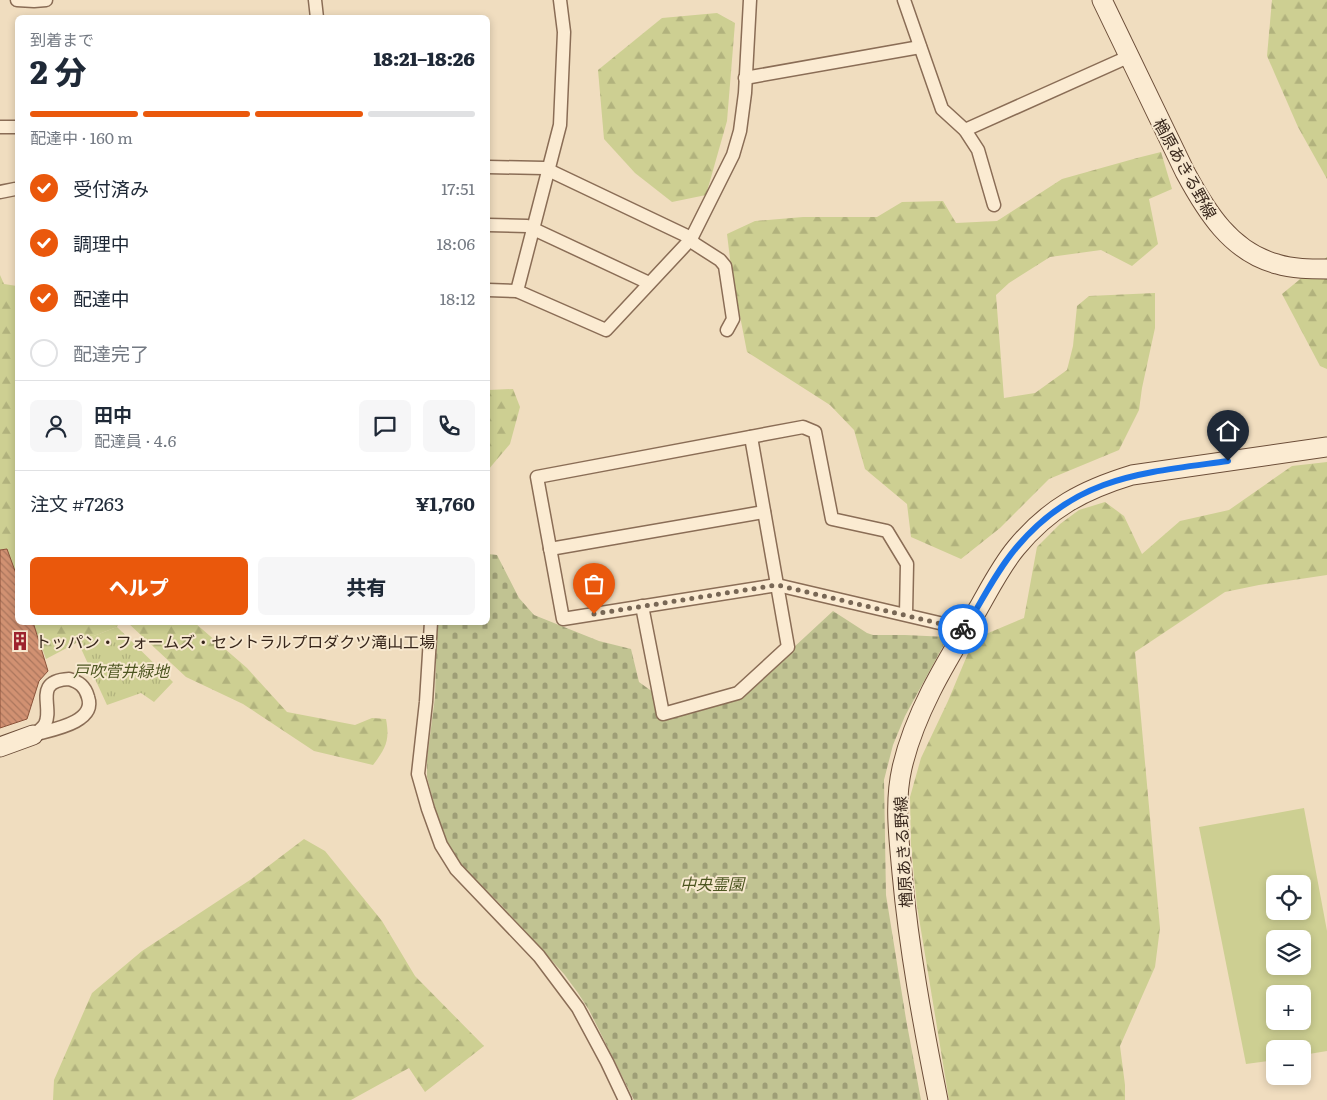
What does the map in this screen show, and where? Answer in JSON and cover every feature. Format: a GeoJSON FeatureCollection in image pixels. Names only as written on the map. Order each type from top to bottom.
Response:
{"type":"FeatureCollection","features":[{"type":"Feature","properties":{"kind":"main road","name":"楢原あきる野線"},"geometry":{"type":"LineString","coordinates":[[1102,0],[1185,172],[1200,200],[1215,222],[1243,248],[1260,258],[1278,265],[1327,270]]}},
{"type":"Feature","properties":{"kind":"main road","name":"楢原あきる野線"},"geometry":{"type":"LineString","coordinates":[[938,1100],[908,939],[897,822],[898,794],[902,768],[912,736],[946,660],[1015,548],[1058,507],[1103,484],[1132,475],[1327,447]]}},
{"type":"Feature","properties":{"kind":"main road"},"geometry":{"type":"LineString","coordinates":[[0,747],[33,735]]}},
{"type":"Feature","properties":{"kind":"street"},"geometry":{"type":"LineString","coordinates":[[18,0],[46,0]]}},
{"type":"Feature","properties":{"kind":"street"},"geometry":{"type":"LineString","coordinates":[[315,0],[317,15]]}},
{"type":"Feature","properties":{"kind":"street"},"geometry":{"type":"LineString","coordinates":[[517,291],[560,125],[564,32],[560,0]]}},
{"type":"Feature","properties":{"kind":"street"},"geometry":{"type":"LineString","coordinates":[[490,290],[517,291],[606,330],[691,239],[733,155],[740,132],[746,78],[750,0]]}},
{"type":"Feature","properties":{"kind":"street"},"geometry":{"type":"LineString","coordinates":[[904,0],[942,109],[966,130],[978,150],[994,205]]}},
{"type":"Feature","properties":{"kind":"street"},"geometry":{"type":"LineString","coordinates":[[746,78],[920,46]]}},
{"type":"Feature","properties":{"kind":"street"},"geometry":{"type":"LineString","coordinates":[[966,130],[1128,57]]}},
{"type":"Feature","properties":{"kind":"street"},"geometry":{"type":"LineString","coordinates":[[0,128],[15,126]]}},
{"type":"Feature","properties":{"kind":"street"},"geometry":{"type":"LineString","coordinates":[[490,167],[544,168],[691,239],[695,244],[726,266],[733,319],[727,330]]}},
{"type":"Feature","properties":{"kind":"street"},"geometry":{"type":"LineString","coordinates":[[0,192],[15,194]]}},
{"type":"Feature","properties":{"kind":"street"},"geometry":{"type":"LineString","coordinates":[[490,225],[526,226],[649,283]]}},
{"type":"Feature","properties":{"kind":"street"},"geometry":{"type":"LineString","coordinates":[[906,614],[907,564],[887,531],[832,519],[816,432],[803,427],[536,477],[563,620],[777,585],[965,629]]}},
{"type":"Feature","properties":{"kind":"street"},"geometry":{"type":"LineString","coordinates":[[642,606],[663,714],[738,693],[788,647],[751,437]]}},
{"type":"Feature","properties":{"kind":"street"},"geometry":{"type":"LineString","coordinates":[[550,549],[764,512]]}},
{"type":"Feature","properties":{"kind":"street"},"geometry":{"type":"LineString","coordinates":[[431,625],[426,702],[418,774],[441,844],[456,868],[539,956],[578,1008],[625,1100]]}},
{"type":"Feature","properties":{"kind":"street"},"geometry":{"type":"LineString","coordinates":[[69,679],[82,685],[90,699],[88,711],[84,716],[70,724],[33,735],[47,720],[46,693],[50,686],[56,682],[69,679]]}},
{"type":"Feature","properties":{"kind":"green space"},"geometry":{"type":"Polygon","coordinates":[[[1272,0],[1327,0],[1327,179],[1298,127],[1267,56],[1272,0]]]}},
{"type":"Feature","properties":{"kind":"green space"},"geometry":{"type":"Polygon","coordinates":[[[717,13],[735,23],[727,121],[706,195],[672,202],[635,173],[604,139],[598,70],[662,18],[717,13]]]}},
{"type":"Feature","properties":{"kind":"green space"},"geometry":{"type":"Polygon","coordinates":[[[1161,152],[1172,189],[1149,199],[1158,244],[1132,266],[1101,250],[1050,257],[1009,283],[996,295],[1004,398],[1035,393],[1067,370],[1073,346],[1077,306],[1089,296],[1155,293],[1155,328],[1139,410],[1119,450],[1049,479],[1000,528],[961,559],[911,537],[907,504],[865,469],[854,430],[830,405],[747,352],[732,275],[727,234],[755,221],[803,217],[877,217],[902,202],[943,201],[956,223],[997,221],[1062,179],[1161,152]]]}},
{"type":"Feature","properties":{"kind":"green space"},"geometry":{"type":"Polygon","coordinates":[[[1327,257],[1327,369],[1320,366],[1282,294],[1327,257]]]}},
{"type":"Feature","properties":{"kind":"green space"},"geometry":{"type":"Polygon","coordinates":[[[0,275],[4,284],[15,286],[15,573],[7,549],[0,550],[0,275]]]}},
{"type":"Feature","properties":{"kind":"green space"},"geometry":{"type":"Polygon","coordinates":[[[513,389],[520,407],[510,444],[490,468],[490,390],[513,389]]]}},
{"type":"Feature","properties":{"kind":"green space"},"geometry":{"type":"Polygon","coordinates":[[[1327,462],[1327,575],[1225,592],[1135,652],[1160,928],[1155,967],[1120,1046],[1125,1100],[949,1100],[917,906],[911,846],[910,797],[921,758],[974,639],[1024,618],[1037,547],[1060,524],[1079,510],[1105,502],[1124,516],[1142,554],[1180,521],[1229,510],[1292,466],[1327,462]]]}},
{"type":"Feature","properties":{"kind":"green space","name":"中央霊園"},"geometry":{"type":"Polygon","coordinates":[[[490,554],[497,555],[519,598],[534,615],[599,641],[631,649],[639,682],[657,695],[660,716],[740,697],[833,611],[873,635],[948,637],[905,716],[893,745],[884,780],[886,895],[921,1100],[634,1100],[589,1010],[578,993],[564,974],[501,905],[462,866],[446,840],[427,777],[427,759],[435,697],[437,625],[490,625],[490,554]]]}},
{"type":"Feature","properties":{"kind":"green space"},"geometry":{"type":"Polygon","coordinates":[[[34,625],[118,625],[78,642],[46,659],[34,625]]]}},
{"type":"Feature","properties":{"kind":"green space"},"geometry":{"type":"Polygon","coordinates":[[[130,625],[197,625],[247,668],[287,712],[355,725],[372,718],[386,719],[386,744],[373,765],[314,751],[243,704],[186,677],[130,625]]]}},
{"type":"Feature","properties":{"kind":"green space","name":"戸吹菅井緑地"},"geometry":{"type":"Polygon","coordinates":[[[117,627],[173,682],[154,702],[141,693],[107,705],[78,642],[117,627]]]}},
{"type":"Feature","properties":{"kind":"green space"},"geometry":{"type":"Polygon","coordinates":[[[1304,808],[1327,931],[1327,1051],[1311,1054],[1311,1040],[1266,1040],[1266,1061],[1246,1064],[1199,827],[1304,808]]]}},
{"type":"Feature","properties":{"kind":"green space"},"geometry":{"type":"Polygon","coordinates":[[[304,839],[325,851],[382,921],[415,976],[484,1046],[425,1092],[409,1068],[351,1100],[53,1100],[54,1080],[92,993],[142,951],[250,880],[304,839]]]}},
{"type":"Feature","properties":{"kind":"building","name":"トッパン・フォームズ・セントラルプロダクツ滝山工場"},"geometry":{"type":"Polygon","coordinates":[[[7,549],[15,571],[15,625],[34,625],[48,671],[39,681],[27,719],[0,728],[0,550],[7,549]]]}},
{"type":"Feature","properties":{"kind":"way so far"},"geometry":{"type":"LineString","coordinates":[[594,614],[777,585],[963,629]]}},
{"type":"Feature","properties":{"kind":"place","name":"トッパン・フォームズ・セントラルプロダクツ滝山工場"},"geometry":{"type":"Point","coordinates":[20,641]}},
{"type":"Feature","properties":{"kind":"route"},"geometry":{"type":"LineString","coordinates":[[963,629],[965,629],[1015,548],[1058,507],[1103,484],[1132,475],[1228,461]]}}]}
